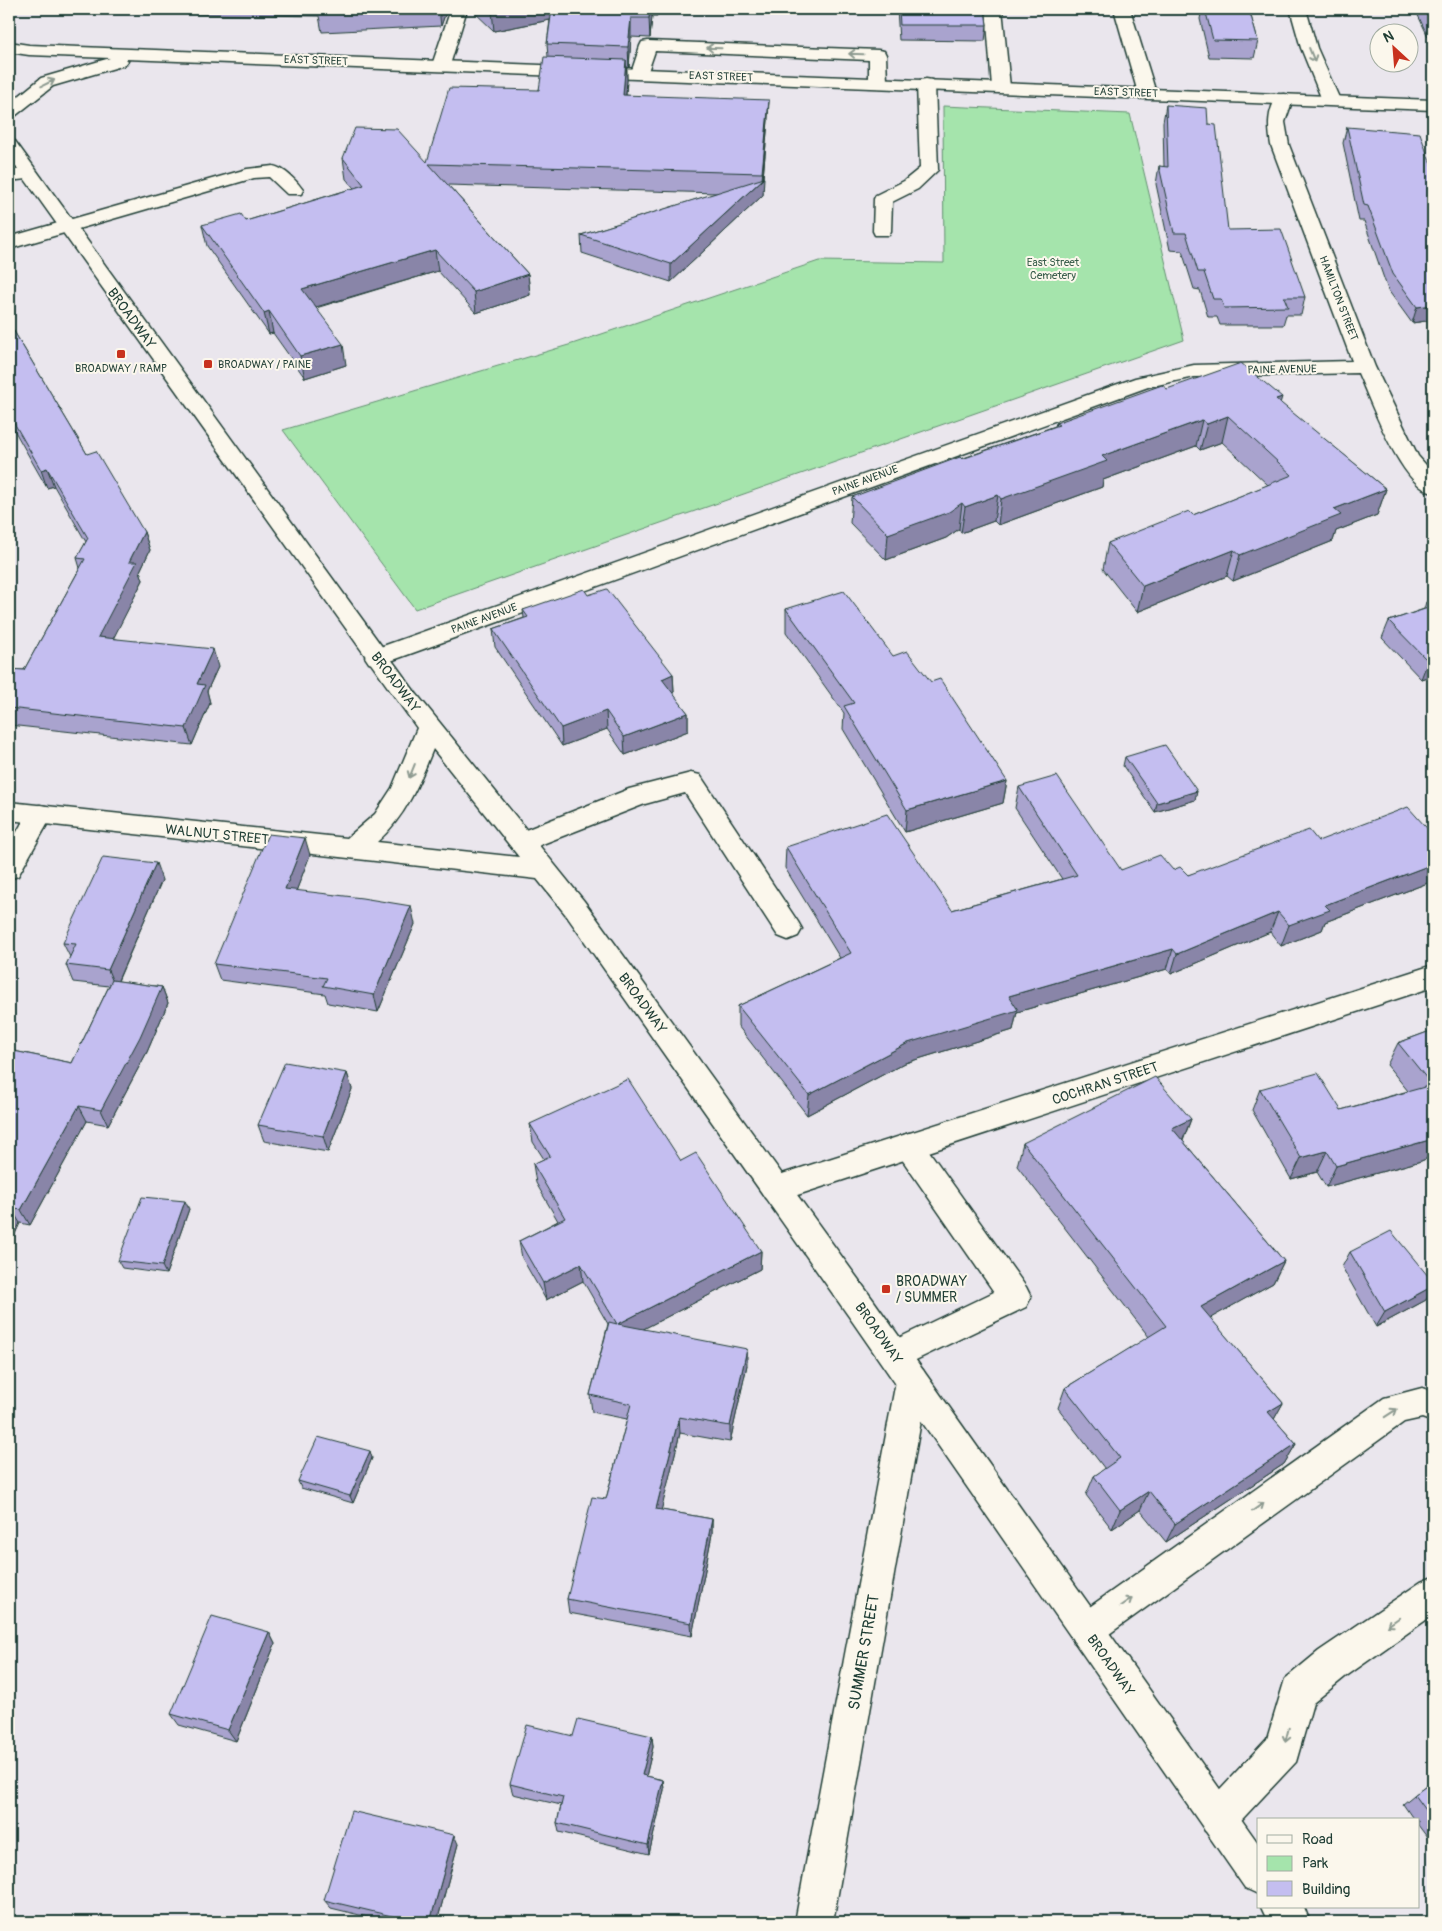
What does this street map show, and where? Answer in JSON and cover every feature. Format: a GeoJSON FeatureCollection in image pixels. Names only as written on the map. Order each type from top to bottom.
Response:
{"type":"FeatureCollection","features":[{"type":"Feature","properties":{"kind":"main road"},"geometry":{"type":"LineString","coordinates":[[442,65],[459,9]]}},
{"type":"Feature","properties":{"kind":"main road"},"geometry":{"type":"LineString","coordinates":[[994,9],[1001,87]]}},
{"type":"Feature","properties":{"kind":"main road"},"geometry":{"type":"LineString","coordinates":[[1122,9],[1147,93]]}},
{"type":"Feature","properties":{"kind":"main road"},"geometry":{"type":"LineString","coordinates":[[1298,9],[1309,48],[1331,100]]}},
{"type":"Feature","properties":{"kind":"main road","name":"EAST STREET"},"geometry":{"type":"LineString","coordinates":[[9,46],[29,50],[1433,105]]}},
{"type":"Feature","properties":{"kind":"main road"},"geometry":{"type":"LineString","coordinates":[[640,73],[648,46],[763,50],[878,55],[878,82]]}},
{"type":"Feature","properties":{"kind":"main road"},"geometry":{"type":"LineString","coordinates":[[756,77],[763,50]]}},
{"type":"Feature","properties":{"kind":"main road"},"geometry":{"type":"LineString","coordinates":[[9,112],[47,82],[147,54]]}},
{"type":"Feature","properties":{"kind":"main road"},"geometry":{"type":"LineString","coordinates":[[882,231],[883,199],[911,185],[929,170],[926,84]]}},
{"type":"Feature","properties":{"kind":"main road","name":"HAMILTON STREET"},"geometry":{"type":"LineString","coordinates":[[1284,99],[1276,122],[1280,145],[1365,367],[1408,459],[1433,486]]}},
{"type":"Feature","properties":{"kind":"main road","name":"BROADWAY"},"geometry":{"type":"LineString","coordinates":[[9,145],[19,175],[66,226],[377,657],[575,908],[904,1368],[1257,1874]]}},
{"type":"Feature","properties":{"kind":"main road"},"geometry":{"type":"LineString","coordinates":[[9,243],[252,173],[273,171],[294,190]]}},
{"type":"Feature","properties":{"kind":"main road","name":"PAINE AVENUE"},"geometry":{"type":"LineString","coordinates":[[377,657],[1142,382],[1194,371],[1365,367]]}},
{"type":"Feature","properties":{"kind":"main road"},"geometry":{"type":"LineString","coordinates":[[1408,459],[1433,455]]}},
{"type":"Feature","properties":{"kind":"main road"},"geometry":{"type":"LineString","coordinates":[[352,849],[384,821],[404,790],[430,726]]}},
{"type":"Feature","properties":{"kind":"main road"},"geometry":{"type":"LineString","coordinates":[[522,842],[638,796],[692,782],[788,929]]}},
{"type":"Feature","properties":{"kind":"main road","name":"WALNUT STREET"},"geometry":{"type":"LineString","coordinates":[[9,811],[545,870]]}},
{"type":"Feature","properties":{"kind":"main road"},"geometry":{"type":"LineString","coordinates":[[9,869],[40,814]]}},
{"type":"Feature","properties":{"kind":"main road","name":"COCHRAN STREET"},"geometry":{"type":"LineString","coordinates":[[776,1188],[1433,976]]}},
{"type":"Feature","properties":{"kind":"main road"},"geometry":{"type":"LineString","coordinates":[[904,1368],[1015,1297],[909,1146]]}},
{"type":"Feature","properties":{"kind":"main road","name":"SUMMER STREET"},"geometry":{"type":"LineString","coordinates":[[814,1922],[904,1368]]}},
{"type":"Feature","properties":{"kind":"main road"},"geometry":{"type":"LineString","coordinates":[[1086,1630],[1396,1409],[1422,1404],[1433,1408]]}},
{"type":"Feature","properties":{"kind":"main road"},"geometry":{"type":"LineString","coordinates":[[1218,1818],[1283,1749],[1298,1692],[1332,1664],[1433,1594]]}},
{"type":"Feature","properties":{"kind":"main road"},"geometry":{"type":"LineString","coordinates":[[1281,1908],[1291,1922]]}},
{"type":"Feature","properties":{"kind":"green space","name":"East Street Cemetery"},"geometry":{"type":"Polygon","coordinates":[[[943,106],[1130,114],[1184,340],[415,609],[283,430],[572,344],[819,261],[944,263],[943,106]]]}},
{"type":"Feature","properties":{"kind":"building"},"geometry":{"type":"Polygon","coordinates":[[[321,9],[400,9],[319,13],[321,9]]]}},
{"type":"Feature","properties":{"kind":"building"},"geometry":{"type":"Polygon","coordinates":[[[489,9],[506,9],[492,11],[489,9]]]}},
{"type":"Feature","properties":{"kind":"building"},"geometry":{"type":"Polygon","coordinates":[[[552,9],[650,9],[649,18],[631,18],[628,47],[547,44],[552,9]]]}},
{"type":"Feature","properties":{"kind":"building"},"geometry":{"type":"Polygon","coordinates":[[[899,9],[985,9],[987,25],[900,25],[899,9]]]}},
{"type":"Feature","properties":{"kind":"building"},"geometry":{"type":"Polygon","coordinates":[[[1205,9],[1249,9],[1258,41],[1213,40],[1205,9]]]}},
{"type":"Feature","properties":{"kind":"building"},"geometry":{"type":"Polygon","coordinates":[[[544,57],[626,60],[623,95],[769,100],[762,173],[429,164],[528,274],[474,292],[435,250],[302,289],[343,344],[300,356],[269,311],[264,313],[202,225],[241,214],[246,221],[364,185],[343,158],[355,128],[397,129],[427,162],[449,88],[539,90],[544,57]]]}},
{"type":"Feature","properties":{"kind":"building"},"geometry":{"type":"Polygon","coordinates":[[[1166,105],[1207,108],[1208,124],[1216,125],[1228,230],[1281,229],[1305,297],[1284,297],[1288,307],[1224,308],[1221,299],[1213,299],[1204,272],[1198,272],[1186,233],[1174,233],[1159,166],[1168,167],[1166,105]]]}},
{"type":"Feature","properties":{"kind":"building"},"geometry":{"type":"Polygon","coordinates":[[[1347,127],[1420,133],[1433,171],[1433,305],[1417,307],[1393,274],[1368,206],[1364,205],[1347,127]]]}},
{"type":"Feature","properties":{"kind":"building"},"geometry":{"type":"Polygon","coordinates":[[[764,178],[671,264],[581,235],[764,178]]]}},
{"type":"Feature","properties":{"kind":"building"},"geometry":{"type":"Polygon","coordinates":[[[9,323],[87,454],[96,451],[144,532],[129,562],[137,562],[98,637],[213,649],[197,684],[205,685],[186,728],[9,708],[9,669],[24,670],[85,559],[77,558],[88,538],[47,468],[41,470],[9,414],[9,323]]]}},
{"type":"Feature","properties":{"kind":"building"},"geometry":{"type":"Polygon","coordinates":[[[1241,363],[1282,397],[1276,399],[1386,489],[1334,509],[1341,515],[1240,555],[1234,550],[1143,586],[1108,543],[1189,511],[1193,515],[1292,475],[1228,416],[1207,424],[1202,420],[1102,456],[1107,461],[1001,499],[998,495],[965,507],[962,503],[949,512],[888,534],[852,497],[960,457],[962,459],[1059,425],[1056,423],[1162,385],[1167,389],[1241,363]]]}},
{"type":"Feature","properties":{"kind":"building"},"geometry":{"type":"Polygon","coordinates":[[[584,589],[588,595],[607,589],[673,674],[662,679],[688,713],[624,737],[606,711],[561,728],[493,629],[528,617],[523,610],[584,589]]]}},
{"type":"Feature","properties":{"kind":"building"},"geometry":{"type":"Polygon","coordinates":[[[844,591],[893,656],[907,651],[931,682],[940,679],[1007,781],[907,810],[844,706],[854,703],[786,609],[844,591]]]}},
{"type":"Feature","properties":{"kind":"building"},"geometry":{"type":"Polygon","coordinates":[[[1433,600],[1433,659],[1428,661],[1389,621],[1431,607],[1426,602],[1433,600]]]}},
{"type":"Feature","properties":{"kind":"building"},"geometry":{"type":"Polygon","coordinates":[[[1165,745],[1197,791],[1157,803],[1125,757],[1165,745]]]}},
{"type":"Feature","properties":{"kind":"building"},"geometry":{"type":"Polygon","coordinates":[[[1057,776],[1121,870],[1160,855],[1173,870],[1180,867],[1188,875],[1309,830],[1318,841],[1408,807],[1433,835],[1433,864],[1325,905],[1330,910],[1289,925],[1278,912],[1177,954],[1173,949],[1009,996],[1018,1010],[908,1043],[809,1095],[738,1006],[851,953],[786,847],[887,814],[952,910],[1077,875],[1019,787],[1057,776]]]}},
{"type":"Feature","properties":{"kind":"building"},"geometry":{"type":"Polygon","coordinates":[[[268,834],[305,838],[285,889],[411,906],[374,995],[323,986],[327,978],[214,964],[268,834]]]}},
{"type":"Feature","properties":{"kind":"building"},"geometry":{"type":"Polygon","coordinates":[[[103,857],[156,863],[108,970],[66,965],[76,944],[63,943],[103,857]]]}},
{"type":"Feature","properties":{"kind":"building"},"geometry":{"type":"Polygon","coordinates":[[[112,980],[162,987],[140,1037],[101,1110],[79,1106],[21,1210],[11,1208],[9,1214],[9,1050],[72,1063],[112,980]]]}},
{"type":"Feature","properties":{"kind":"building"},"geometry":{"type":"Polygon","coordinates":[[[1433,1030],[1433,1139],[1336,1166],[1327,1151],[1301,1158],[1260,1089],[1318,1073],[1341,1110],[1432,1085],[1398,1043],[1433,1030]]]}},
{"type":"Feature","properties":{"kind":"building"},"geometry":{"type":"Polygon","coordinates":[[[285,1062],[347,1073],[323,1136],[258,1125],[285,1062]]]}},
{"type":"Feature","properties":{"kind":"building"},"geometry":{"type":"Polygon","coordinates":[[[1155,1077],[1191,1119],[1172,1128],[1284,1261],[1201,1307],[1283,1403],[1268,1412],[1296,1444],[1175,1524],[1149,1491],[1120,1510],[1094,1476],[1120,1458],[1065,1388],[1166,1326],[1023,1143],[1155,1077]]]}},
{"type":"Feature","properties":{"kind":"building"},"geometry":{"type":"Polygon","coordinates":[[[628,1079],[681,1161],[696,1153],[761,1251],[618,1324],[747,1349],[730,1426],[679,1417],[656,1509],[712,1519],[691,1623],[567,1599],[592,1497],[606,1499],[631,1404],[590,1395],[609,1322],[617,1324],[581,1264],[543,1283],[519,1241],[565,1218],[533,1164],[550,1156],[530,1124],[628,1079]]]}},
{"type":"Feature","properties":{"kind":"building"},"geometry":{"type":"Polygon","coordinates":[[[142,1197],[185,1201],[162,1266],[118,1261],[142,1197]]]}},
{"type":"Feature","properties":{"kind":"building"},"geometry":{"type":"Polygon","coordinates":[[[1391,1231],[1433,1282],[1433,1286],[1385,1312],[1350,1252],[1391,1231]]]}},
{"type":"Feature","properties":{"kind":"building"},"geometry":{"type":"Polygon","coordinates":[[[318,1437],[370,1451],[350,1496],[298,1481],[318,1437]]]}},
{"type":"Feature","properties":{"kind":"building"},"geometry":{"type":"Polygon","coordinates":[[[212,1616],[269,1632],[228,1730],[171,1714],[212,1616]]]}},
{"type":"Feature","properties":{"kind":"building"},"geometry":{"type":"Polygon","coordinates":[[[578,1719],[652,1736],[642,1775],[663,1780],[648,1845],[557,1823],[563,1797],[510,1784],[527,1725],[573,1736],[578,1719]]]}},
{"type":"Feature","properties":{"kind":"building"},"geometry":{"type":"Polygon","coordinates":[[[1433,1781],[1433,1821],[1414,1795],[1433,1781]]]}},
{"type":"Feature","properties":{"kind":"building"},"geometry":{"type":"Polygon","coordinates":[[[351,1811],[454,1835],[430,1922],[417,1922],[324,1900],[351,1811]]]}},
{"type":"Feature","properties":{"kind":"place","name":"BROADWAY / RAMP"},"geometry":{"type":"Point","coordinates":[121,354]}},
{"type":"Feature","properties":{"kind":"place","name":"BROADWAY / PAINE"},"geometry":{"type":"Point","coordinates":[208,364]}},
{"type":"Feature","properties":{"kind":"place","name":"BROADWAY / SUMMER"},"geometry":{"type":"Point","coordinates":[886,1289]}}]}
